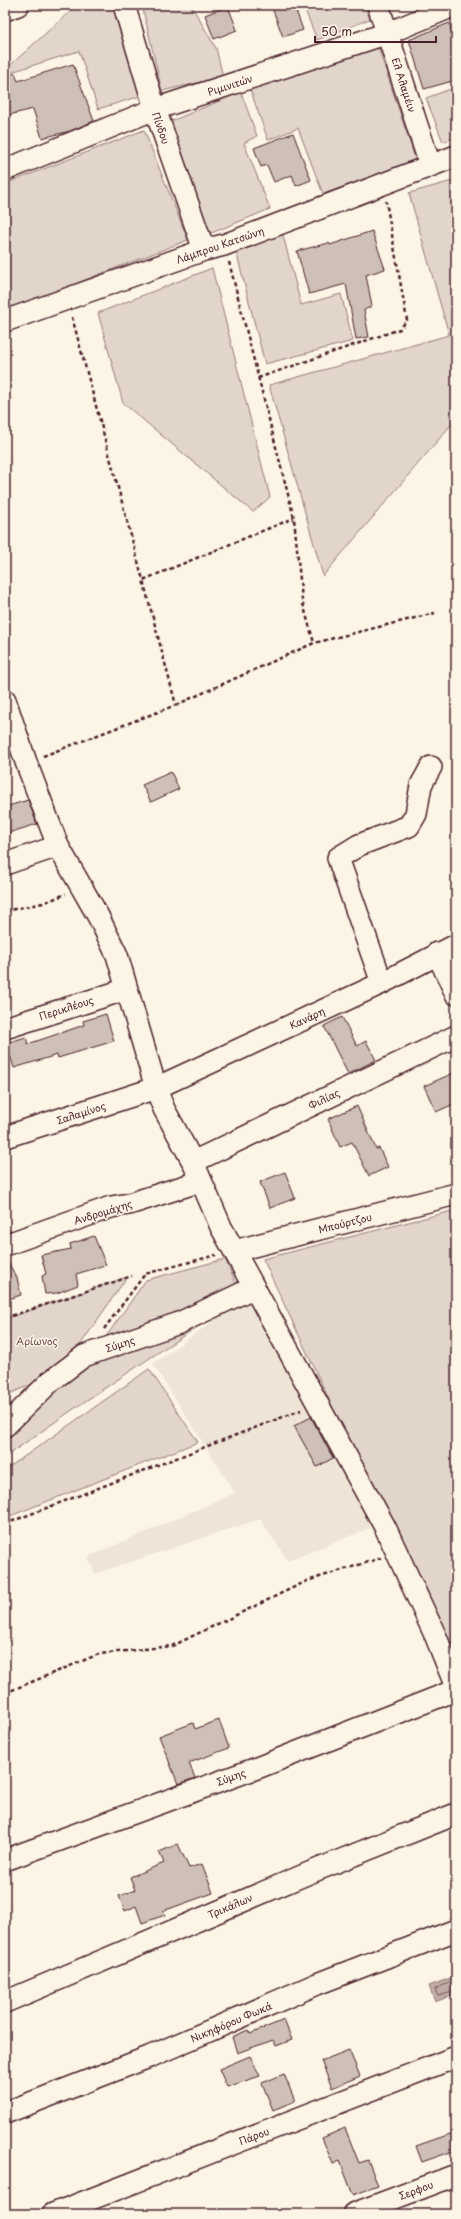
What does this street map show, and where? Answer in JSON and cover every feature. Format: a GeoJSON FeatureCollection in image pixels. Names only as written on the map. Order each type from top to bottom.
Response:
{"type":"FeatureCollection","features":[{"type":"Feature","properties":{"kind":"street"},"geometry":{"type":"LineString","coordinates":[[5,10],[18,5]]}},
{"type":"Feature","properties":{"kind":"street","name":"Πίνδου"},"geometry":{"type":"LineString","coordinates":[[124,5],[155,109],[214,248]]}},
{"type":"Feature","properties":{"kind":"street","name":"Ελ Αλαμέιν"},"geometry":{"type":"LineString","coordinates":[[378,5],[430,165]]}},
{"type":"Feature","properties":{"kind":"street","name":"Ριμινιτών"},"geometry":{"type":"LineString","coordinates":[[5,170],[155,109],[388,33],[456,5]]}},
{"type":"Feature","properties":{"kind":"street","name":"Λάμπρου Κατσώνη"},"geometry":{"type":"LineString","coordinates":[[5,321],[214,248],[456,156]]}},
{"type":"Feature","properties":{"kind":"street"},"geometry":{"type":"LineString","coordinates":[[5,700],[26,762],[58,846],[82,887],[112,944],[156,1088],[164,1109],[197,1172],[253,1288],[372,1503],[436,1637],[456,1687]]}},
{"type":"Feature","properties":{"kind":"street"},"geometry":{"type":"LineString","coordinates":[[382,983],[338,858],[359,845],[409,826],[416,814],[421,785],[431,767]]}},
{"type":"Feature","properties":{"kind":"street"},"geometry":{"type":"LineString","coordinates":[[5,864],[58,846]]}},
{"type":"Feature","properties":{"kind":"street","name":"Κανάρη"},"geometry":{"type":"LineString","coordinates":[[156,1088],[382,983],[437,953],[456,945]]}},
{"type":"Feature","properties":{"kind":"street"},"geometry":{"type":"LineString","coordinates":[[437,953],[456,994]]}},
{"type":"Feature","properties":{"kind":"street","name":"Περικλέους"},"geometry":{"type":"LineString","coordinates":[[5,1028],[127,989]]}},
{"type":"Feature","properties":{"kind":"street","name":"Φιλίας"},"geometry":{"type":"LineString","coordinates":[[197,1172],[456,1036]]}},
{"type":"Feature","properties":{"kind":"street","name":"Σαλαμίνος"},"geometry":{"type":"LineString","coordinates":[[5,1137],[156,1088]]}},
{"type":"Feature","properties":{"kind":"street","name":"Ανδρομάχης"},"geometry":{"type":"LineString","coordinates":[[5,1245],[111,1207],[129,1204],[197,1172]]}},
{"type":"Feature","properties":{"kind":"street","name":"Μπούρτζου"},"geometry":{"type":"LineString","coordinates":[[234,1251],[456,1194]]}},
{"type":"Feature","properties":{"kind":"street","name":"Σύμης"},"geometry":{"type":"LineString","coordinates":[[5,1426],[51,1381],[84,1356],[179,1323],[253,1288]]}},
{"type":"Feature","properties":{"kind":"street","name":"Σύμης"},"geometry":{"type":"LineString","coordinates":[[5,1860],[257,1768],[456,1690]]}},
{"type":"Feature","properties":{"kind":"street","name":"Τρικάλων"},"geometry":{"type":"LineString","coordinates":[[5,2002],[309,1873],[456,1814]]}},
{"type":"Feature","properties":{"kind":"street","name":"Νικηφόρου Φωκά"},"geometry":{"type":"LineString","coordinates":[[5,2113],[149,2057],[317,1984],[456,1930]]}},
{"type":"Feature","properties":{"kind":"street","name":"Πάρου"},"geometry":{"type":"LineString","coordinates":[[53,2214],[456,2057]]}},
{"type":"Feature","properties":{"kind":"street","name":"Σερφου"},"geometry":{"type":"LineString","coordinates":[[353,2214],[456,2175]]}},
{"type":"Feature","properties":{"kind":"path"},"geometry":{"type":"LineString","coordinates":[[258,378],[400,329],[407,320],[383,183]]}},
{"type":"Feature","properties":{"kind":"path"},"geometry":{"type":"LineString","coordinates":[[214,248],[258,378],[294,518],[302,600],[314,643]]}},
{"type":"Feature","properties":{"kind":"path"},"geometry":{"type":"LineString","coordinates":[[67,299],[176,705]]}},
{"type":"Feature","properties":{"kind":"path"},"geometry":{"type":"LineString","coordinates":[[143,580],[294,518]]}},
{"type":"Feature","properties":{"kind":"path"},"geometry":{"type":"LineString","coordinates":[[26,762],[176,705],[314,643],[435,613]]}},
{"type":"Feature","properties":{"kind":"path"},"geometry":{"type":"LineString","coordinates":[[5,911],[43,903],[82,887]]}},
{"type":"Feature","properties":{"kind":"path"},"geometry":{"type":"LineString","coordinates":[[103,1330],[145,1274],[234,1251]]}},
{"type":"Feature","properties":{"kind":"path"},"geometry":{"type":"LineString","coordinates":[[5,1318],[132,1276]]}},
{"type":"Feature","properties":{"kind":"path"},"geometry":{"type":"LineString","coordinates":[[5,1524],[318,1404]]}},
{"type":"Feature","properties":{"kind":"path"},"geometry":{"type":"LineString","coordinates":[[5,1693],[99,1654],[172,1646],[307,1581],[396,1553]]}},
{"type":"Feature","properties":{"kind":"shaded area"},"geometry":{"type":"Polygon","coordinates":[[[247,1297],[378,1525],[288,1561],[260,1519],[95,1574],[88,1557],[235,1493],[153,1364],[247,1297]]]}},
{"type":"Feature","properties":{"kind":"green space"},"geometry":{"type":"Polygon","coordinates":[[[77,5],[116,5],[144,95],[98,109],[79,51],[5,74],[5,70],[77,5]]]}},
{"type":"Feature","properties":{"kind":"green space"},"geometry":{"type":"Polygon","coordinates":[[[142,5],[191,5],[216,48],[223,77],[162,91],[142,5]]]}},
{"type":"Feature","properties":{"kind":"green space"},"geometry":{"type":"Polygon","coordinates":[[[303,5],[364,5],[370,19],[317,40],[303,5]]]}},
{"type":"Feature","properties":{"kind":"green space"},"geometry":{"type":"Polygon","coordinates":[[[377,44],[416,161],[323,194],[298,128],[268,140],[249,86],[377,44]]]}},
{"type":"Feature","properties":{"kind":"green space"},"geometry":{"type":"Polygon","coordinates":[[[456,87],[456,137],[443,142],[426,98],[456,87]]]}},
{"type":"Feature","properties":{"kind":"green space"},"geometry":{"type":"Polygon","coordinates":[[[241,92],[257,136],[244,143],[270,209],[209,234],[169,122],[241,92]]]}},
{"type":"Feature","properties":{"kind":"green space"},"geometry":{"type":"Polygon","coordinates":[[[144,130],[188,240],[5,311],[5,184],[144,130]]]}},
{"type":"Feature","properties":{"kind":"green space"},"geometry":{"type":"Polygon","coordinates":[[[456,180],[456,419],[323,576],[269,385],[449,335],[409,193],[456,180]]]}},
{"type":"Feature","properties":{"kind":"green space"},"geometry":{"type":"Polygon","coordinates":[[[283,235],[301,305],[341,294],[353,341],[265,364],[235,247],[283,235]]]}},
{"type":"Feature","properties":{"kind":"green space"},"geometry":{"type":"Polygon","coordinates":[[[212,268],[270,497],[253,512],[123,403],[98,313],[212,268]]]}},
{"type":"Feature","properties":{"kind":"green space"},"geometry":{"type":"Polygon","coordinates":[[[456,1210],[456,1670],[263,1259],[456,1210]]]}},
{"type":"Feature","properties":{"kind":"green space"},"geometry":{"type":"Polygon","coordinates":[[[225,1259],[238,1288],[100,1345],[146,1280],[225,1259]]]}},
{"type":"Feature","properties":{"kind":"green space","name":"Αρίωνος"},"geometry":{"type":"Polygon","coordinates":[[[127,1277],[76,1351],[30,1385],[5,1396],[5,1319],[127,1277]]]}},
{"type":"Feature","properties":{"kind":"green space"},"geometry":{"type":"Polygon","coordinates":[[[207,1320],[75,1408],[5,1457],[5,1438],[86,1361],[207,1320]]]}},
{"type":"Feature","properties":{"kind":"green space"},"geometry":{"type":"Polygon","coordinates":[[[149,1369],[198,1442],[5,1518],[5,1470],[149,1369]]]}},
{"type":"Feature","properties":{"kind":"water"},"geometry":{"type":"Polygon","coordinates":[[[456,1976],[456,1994],[435,2002],[429,1986],[456,1976]]]}},
{"type":"Feature","properties":{"kind":"building"},"geometry":{"type":"Polygon","coordinates":[[[271,5],[294,5],[303,30],[283,37],[271,5]]]}},
{"type":"Feature","properties":{"kind":"building"},"geometry":{"type":"Polygon","coordinates":[[[228,6],[237,30],[214,39],[205,15],[228,6]]]}},
{"type":"Feature","properties":{"kind":"building"},"geometry":{"type":"Polygon","coordinates":[[[449,23],[456,47],[456,80],[424,89],[409,40],[449,23]]]}},
{"type":"Feature","properties":{"kind":"building"},"geometry":{"type":"Polygon","coordinates":[[[73,64],[94,121],[70,131],[42,138],[33,109],[5,116],[5,77],[15,73],[18,81],[73,64]]]}},
{"type":"Feature","properties":{"kind":"building"},"geometry":{"type":"Polygon","coordinates":[[[293,133],[311,180],[296,186],[292,175],[274,182],[267,165],[261,167],[254,148],[293,133]]]}},
{"type":"Feature","properties":{"kind":"building"},"geometry":{"type":"Polygon","coordinates":[[[372,231],[385,269],[366,275],[372,306],[364,310],[369,337],[356,339],[346,284],[309,294],[297,251],[329,243],[330,245],[372,231]]]}},
{"type":"Feature","properties":{"kind":"building"},"geometry":{"type":"Polygon","coordinates":[[[171,772],[179,789],[151,802],[142,785],[171,772]]]}},
{"type":"Feature","properties":{"kind":"building"},"geometry":{"type":"Polygon","coordinates":[[[28,800],[37,824],[5,834],[5,807],[28,800]]]}},
{"type":"Feature","properties":{"kind":"building"},"geometry":{"type":"Polygon","coordinates":[[[106,1014],[114,1041],[58,1058],[57,1055],[14,1068],[6,1043],[26,1037],[28,1044],[84,1025],[83,1021],[106,1014]]]}},
{"type":"Feature","properties":{"kind":"building"},"geometry":{"type":"Polygon","coordinates":[[[342,1017],[357,1046],[366,1041],[376,1060],[348,1074],[324,1026],[342,1017]]]}},
{"type":"Feature","properties":{"kind":"building"},"geometry":{"type":"Polygon","coordinates":[[[456,1072],[456,1103],[436,1112],[424,1086],[456,1072]]]}},
{"type":"Feature","properties":{"kind":"building"},"geometry":{"type":"Polygon","coordinates":[[[357,1106],[376,1149],[379,1148],[388,1167],[369,1176],[352,1142],[340,1147],[328,1119],[357,1106]]]}},
{"type":"Feature","properties":{"kind":"building"},"geometry":{"type":"Polygon","coordinates":[[[285,1172],[295,1198],[270,1208],[260,1182],[285,1172]]]}},
{"type":"Feature","properties":{"kind":"building"},"geometry":{"type":"Polygon","coordinates":[[[94,1236],[106,1265],[76,1274],[78,1285],[57,1293],[45,1294],[42,1276],[46,1274],[41,1255],[71,1249],[70,1244],[94,1236]]]}},
{"type":"Feature","properties":{"kind":"building"},"geometry":{"type":"Polygon","coordinates":[[[5,1257],[17,1278],[21,1295],[5,1300],[5,1257]]]}},
{"type":"Feature","properties":{"kind":"building"},"geometry":{"type":"Polygon","coordinates":[[[311,1417],[333,1458],[317,1467],[294,1426],[311,1417]]]}},
{"type":"Feature","properties":{"kind":"building"},"geometry":{"type":"Polygon","coordinates":[[[219,1720],[229,1748],[189,1763],[195,1778],[178,1784],[159,1736],[193,1723],[195,1729],[219,1720]]]}},
{"type":"Feature","properties":{"kind":"building"},"geometry":{"type":"Polygon","coordinates":[[[178,1844],[189,1868],[202,1864],[213,1893],[163,1911],[165,1915],[142,1923],[136,1906],[125,1911],[119,1896],[135,1890],[130,1877],[164,1863],[159,1852],[178,1844]]]}},
{"type":"Feature","properties":{"kind":"building"},"geometry":{"type":"Polygon","coordinates":[[[284,2020],[292,2040],[276,2046],[273,2040],[237,2053],[232,2037],[248,2030],[250,2034],[284,2020]]]}},
{"type":"Feature","properties":{"kind":"building"},"geometry":{"type":"Polygon","coordinates":[[[349,2050],[360,2076],[332,2088],[321,2061],[349,2050]]]}},
{"type":"Feature","properties":{"kind":"building"},"geometry":{"type":"Polygon","coordinates":[[[250,2056],[260,2076],[227,2087],[219,2069],[250,2056]]]}},
{"type":"Feature","properties":{"kind":"building"},"geometry":{"type":"Polygon","coordinates":[[[284,2074],[295,2101],[273,2110],[262,2083],[284,2074]]]}},
{"type":"Feature","properties":{"kind":"building"},"geometry":{"type":"Polygon","coordinates":[[[345,2128],[359,2163],[368,2160],[378,2186],[353,2195],[340,2161],[333,2164],[322,2138],[345,2128]]]}},
{"type":"Feature","properties":{"kind":"building"},"geometry":{"type":"Polygon","coordinates":[[[456,2132],[456,2150],[422,2162],[416,2146],[456,2132]]]}}]}
